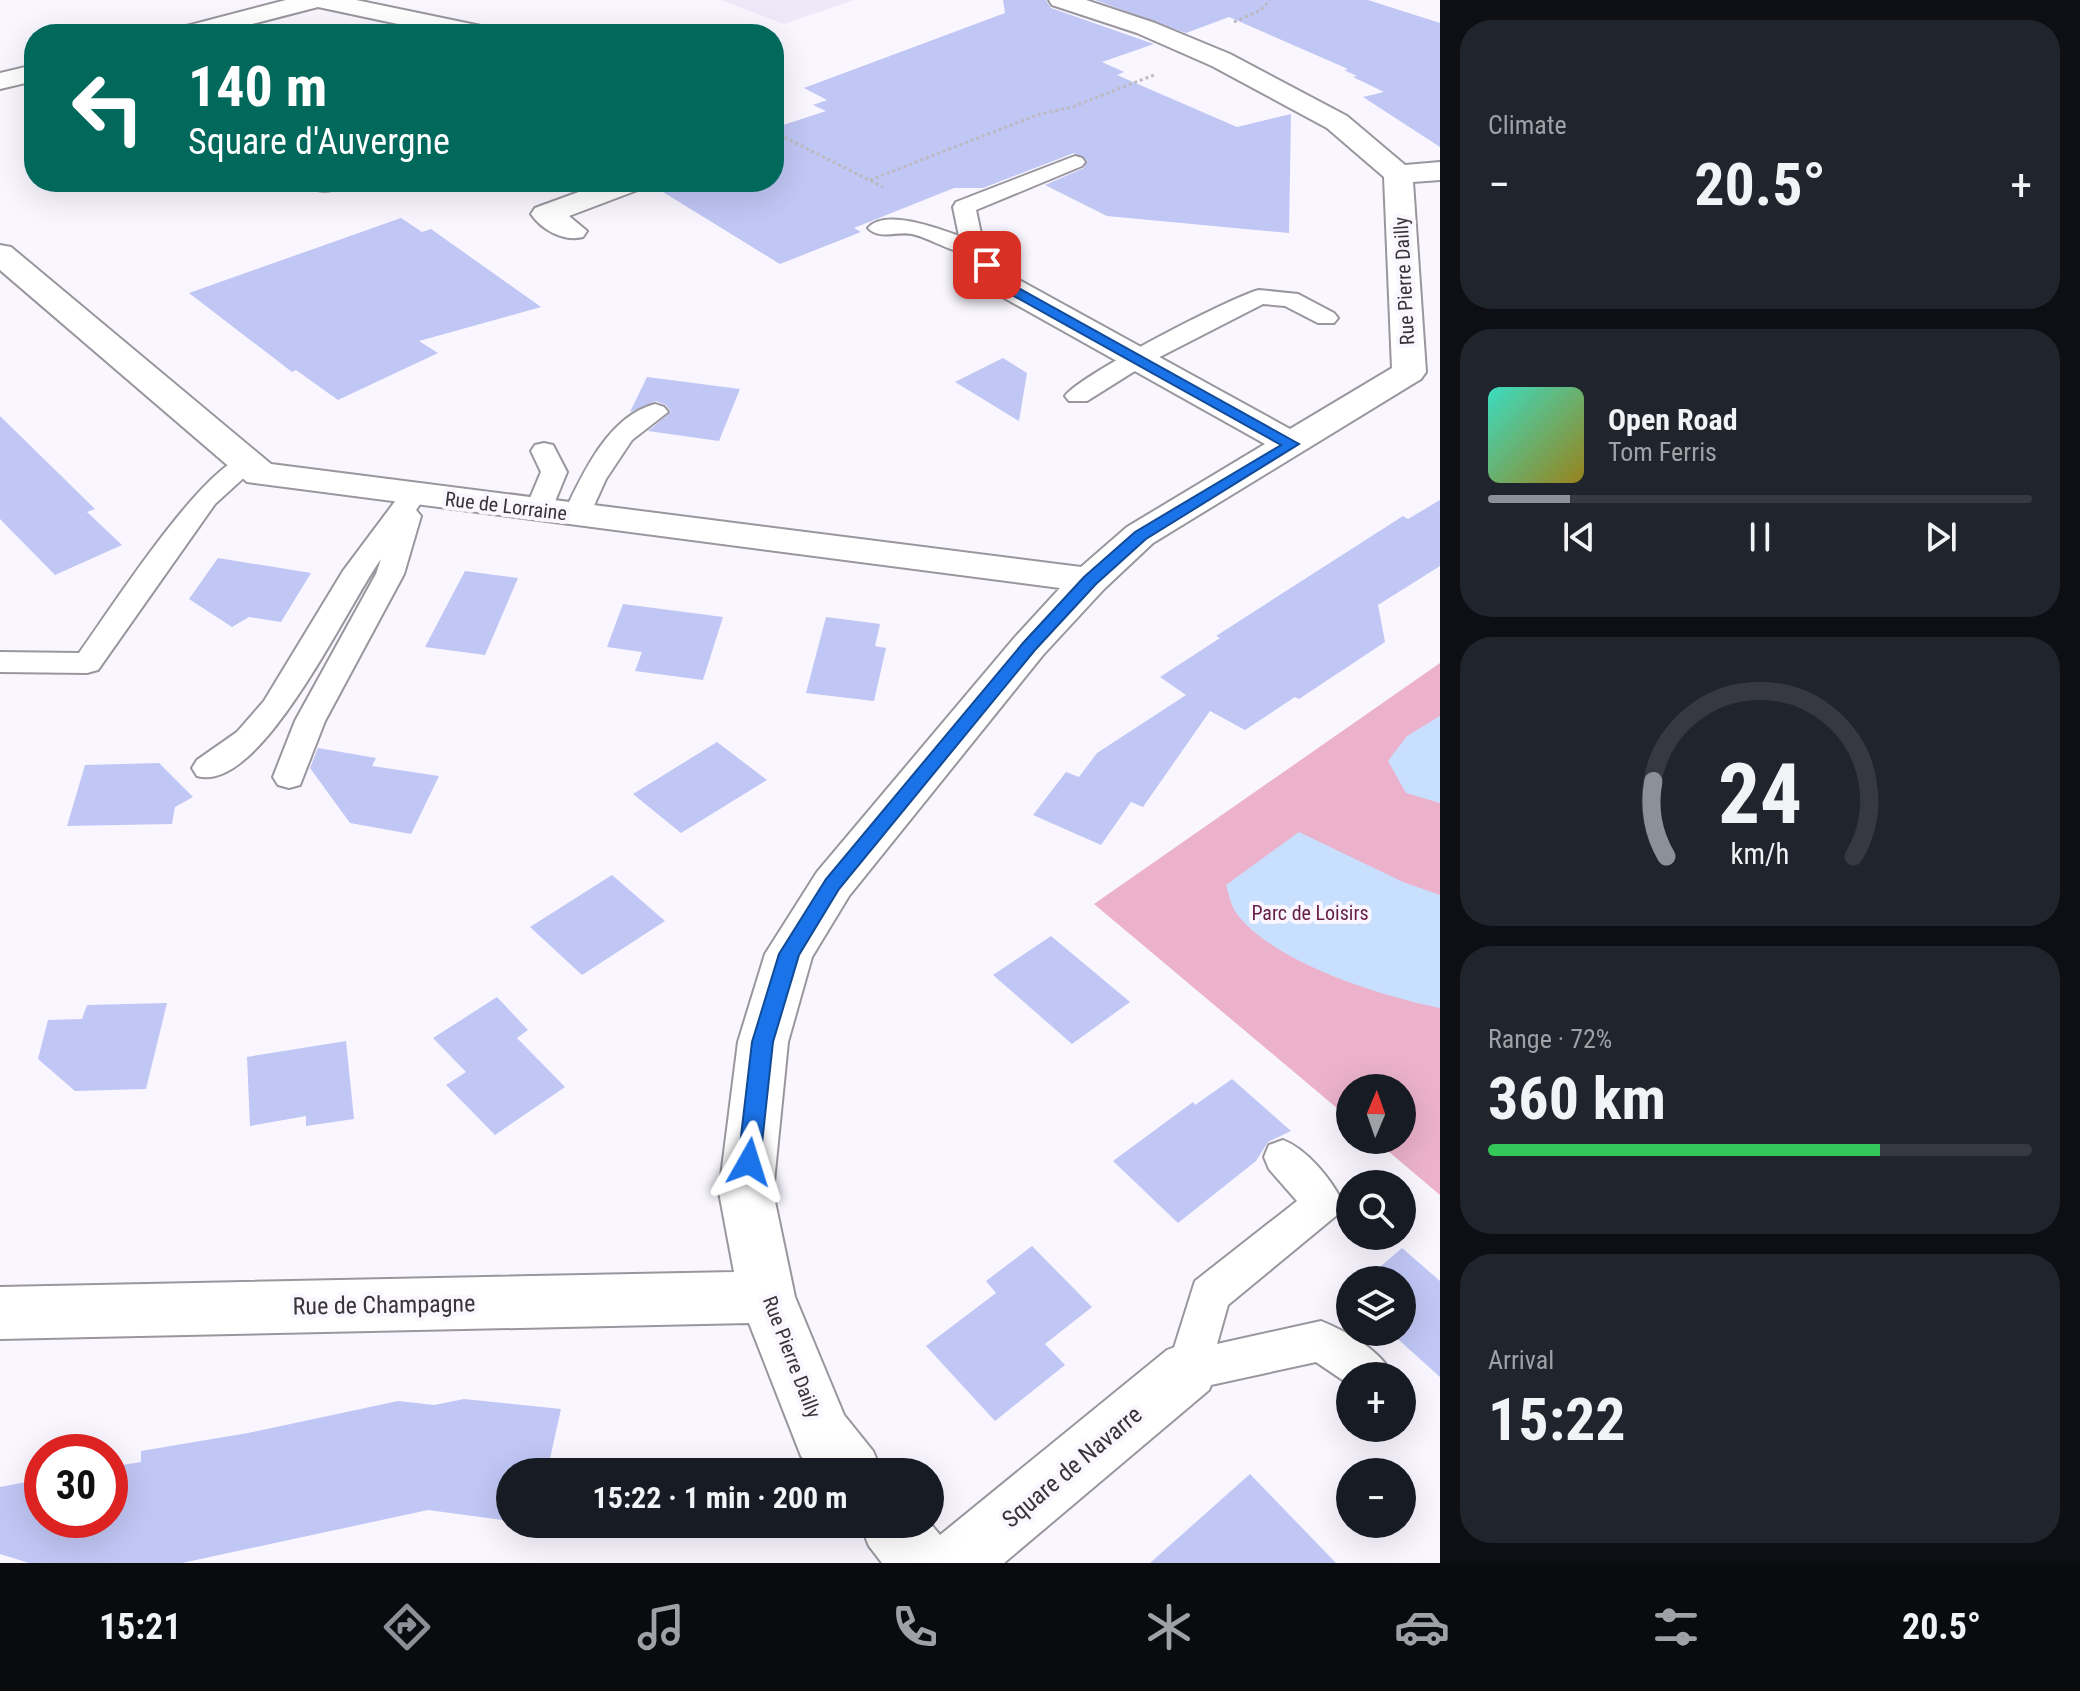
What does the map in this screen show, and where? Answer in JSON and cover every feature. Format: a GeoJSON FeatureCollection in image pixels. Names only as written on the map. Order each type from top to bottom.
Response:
{"type":"FeatureCollection","features":[{"type":"Feature","properties":{"kind":"street"},"geometry":{"type":"LineString","coordinates":[[223,24],[315,0]]}},
{"type":"Feature","properties":{"kind":"street"},"geometry":{"type":"LineString","coordinates":[[321,0],[434,24]]}},
{"type":"Feature","properties":{"kind":"street"},"geometry":{"type":"LineString","coordinates":[[1061,0],[1146,28],[1208,54],[1337,122],[1398,174],[1440,171]]}},
{"type":"Feature","properties":{"kind":"street"},"geometry":{"type":"LineString","coordinates":[[0,81],[24,75]]}},
{"type":"Feature","properties":{"kind":"street","name":"Rue Pierre Dailly"},"geometry":{"type":"LineString","coordinates":[[840,1458],[822,1435],[767,1297],[746,1192],[763,1042],[789,954],[833,884],[1029,646],[1090,580],[1140,535],[1409,372],[1398,174]]}},
{"type":"Feature","properties":{"kind":"street"},"geometry":{"type":"LineString","coordinates":[[572,231],[546,214],[606,192]]}},
{"type":"Feature","properties":{"kind":"street"},"geometry":{"type":"LineString","coordinates":[[973,248],[1001,283],[1292,444]]}},
{"type":"Feature","properties":{"kind":"street","name":"Rue de Lorraine"},"geometry":{"type":"LineString","coordinates":[[0,254],[260,474],[1090,580]]}},
{"type":"Feature","properties":{"kind":"street","name":"Rue de Champagne"},"geometry":{"type":"LineString","coordinates":[[0,1313],[767,1297]]}},
{"type":"Feature","properties":{"kind":"street","name":"Square de Navarre"},"geometry":{"type":"LineString","coordinates":[[955,1563],[1188,1370]]}},
{"type":"Feature","properties":{"kind":"street"},"geometry":{"type":"LineString","coordinates":[[902,1538],[922,1563]]}},
{"type":"Feature","properties":{"kind":"lane"},"geometry":{"type":"LineString","coordinates":[[973,248],[964,207],[1075,162]]}},
{"type":"Feature","properties":{"kind":"lane"},"geometry":{"type":"LineString","coordinates":[[879,228],[912,227],[973,248]]}},
{"type":"Feature","properties":{"kind":"lane"},"geometry":{"type":"LineString","coordinates":[[1078,396],[1137,359],[1259,297],[1290,299],[1326,318]]}},
{"type":"Feature","properties":{"kind":"lane"},"geometry":{"type":"LineString","coordinates":[[577,515],[593,479],[623,435],[655,412]]}},
{"type":"Feature","properties":{"kind":"lane"},"geometry":{"type":"LineString","coordinates":[[539,510],[554,472],[544,451]]}},
{"type":"Feature","properties":{"kind":"lane"},"geometry":{"type":"LineString","coordinates":[[0,662],[87,663],[205,498],[247,463]]}},
{"type":"Feature","properties":{"kind":"lane"},"geometry":{"type":"LineString","coordinates":[[208,768],[248,740],[275,708],[357,571],[414,494]]}},
{"type":"Feature","properties":{"kind":"lane"},"geometry":{"type":"LineString","coordinates":[[289,777],[310,721],[390,574],[414,494]]}},
{"type":"Feature","properties":{"kind":"lane"},"geometry":{"type":"LineString","coordinates":[[1283,1157],[1323,1203],[1210,1294],[1188,1370],[1321,1341],[1352,1362]]}},
{"type":"Feature","properties":{"kind":"path"},"geometry":{"type":"LineString","coordinates":[[870,180],[1037,115],[1072,107],[1208,54]]}},
{"type":"Feature","properties":{"kind":"path"},"geometry":{"type":"LineString","coordinates":[[784,137],[894,193]]}},
{"type":"Feature","properties":{"kind":"shaded area"},"geometry":{"type":"Polygon","coordinates":[[[721,0],[854,0],[784,24],[721,0]]]}},
{"type":"Feature","properties":{"kind":"green space","name":"Parc de Loisirs"},"geometry":{"type":"Polygon","coordinates":[[[1440,663],[1440,1195],[1416,1175],[1416,1170],[1410,1170],[1392,1154],[1416,1154],[1416,1074],[1336,1074],[1336,1107],[1094,904],[1440,663]]]}},
{"type":"Feature","properties":{"kind":"water"},"geometry":{"type":"Polygon","coordinates":[[[1440,716],[1440,803],[1406,793],[1388,761],[1407,736],[1440,716]]]}},
{"type":"Feature","properties":{"kind":"water"},"geometry":{"type":"Polygon","coordinates":[[[1299,832],[1403,882],[1440,895],[1440,1008],[1330,975],[1276,948],[1237,914],[1226,885],[1299,832]]]}},
{"type":"Feature","properties":{"kind":"building"},"geometry":{"type":"Polygon","coordinates":[[[1003,0],[1046,0],[1051,8],[1154,44],[1102,62],[1124,72],[1117,75],[1237,127],[1291,114],[1289,233],[1107,216],[1045,185],[1084,168],[1087,160],[1074,153],[983,188],[954,188],[854,228],[861,232],[780,264],[663,192],[784,192],[784,125],[826,111],[813,105],[827,100],[804,88],[1005,13],[1003,0]]]}},
{"type":"Feature","properties":{"kind":"building"},"geometry":{"type":"Polygon","coordinates":[[[1095,0],[1368,0],[1440,23],[1440,147],[1363,97],[1384,92],[1344,70],[1348,69],[1229,17],[1186,33],[1095,0]]]}},
{"type":"Feature","properties":{"kind":"building"},"geometry":{"type":"Polygon","coordinates":[[[401,218],[422,232],[431,229],[541,307],[419,341],[438,353],[338,400],[296,370],[292,372],[189,293],[401,218]]]}},
{"type":"Feature","properties":{"kind":"building"},"geometry":{"type":"Polygon","coordinates":[[[1003,358],[1027,373],[1019,421],[955,382],[1003,358]]]}},
{"type":"Feature","properties":{"kind":"building"},"geometry":{"type":"Polygon","coordinates":[[[647,377],[740,389],[719,441],[648,431],[671,412],[666,405],[656,401],[630,412],[647,377]]]}},
{"type":"Feature","properties":{"kind":"building"},"geometry":{"type":"Polygon","coordinates":[[[0,416],[95,509],[87,512],[122,545],[55,575],[0,519],[0,416]]]}},
{"type":"Feature","properties":{"kind":"building"},"geometry":{"type":"Polygon","coordinates":[[[1440,500],[1440,566],[1378,605],[1385,642],[1299,699],[1295,697],[1245,730],[1210,711],[1143,807],[1131,802],[1101,845],[1033,815],[1066,772],[1079,777],[1097,753],[1186,695],[1160,677],[1220,638],[1216,636],[1403,516],[1408,519],[1440,500]]]}},
{"type":"Feature","properties":{"kind":"building"},"geometry":{"type":"Polygon","coordinates":[[[218,558],[311,573],[281,622],[249,617],[232,627],[189,599],[218,558]]]}},
{"type":"Feature","properties":{"kind":"building"},"geometry":{"type":"Polygon","coordinates":[[[465,571],[518,578],[485,655],[425,647],[465,571]]]}},
{"type":"Feature","properties":{"kind":"building"},"geometry":{"type":"Polygon","coordinates":[[[623,604],[723,617],[703,680],[635,671],[642,652],[607,647],[623,604]]]}},
{"type":"Feature","properties":{"kind":"building"},"geometry":{"type":"Polygon","coordinates":[[[826,617],[880,624],[875,646],[886,648],[874,701],[806,693],[826,617]]]}},
{"type":"Feature","properties":{"kind":"building"},"geometry":{"type":"Polygon","coordinates":[[[717,742],[767,780],[681,833],[633,794],[717,742]]]}},
{"type":"Feature","properties":{"kind":"building"},"geometry":{"type":"Polygon","coordinates":[[[318,748],[376,758],[372,766],[439,776],[411,834],[350,823],[310,768],[318,748]]]}},
{"type":"Feature","properties":{"kind":"building"},"geometry":{"type":"Polygon","coordinates":[[[159,763],[193,797],[175,807],[172,824],[67,826],[85,765],[159,763]]]}},
{"type":"Feature","properties":{"kind":"building"},"geometry":{"type":"Polygon","coordinates":[[[612,875],[665,921],[582,975],[530,927],[612,875]]]}},
{"type":"Feature","properties":{"kind":"building"},"geometry":{"type":"Polygon","coordinates":[[[1051,936],[1130,1002],[1072,1044],[993,975],[1051,936]]]}},
{"type":"Feature","properties":{"kind":"building"},"geometry":{"type":"Polygon","coordinates":[[[497,997],[528,1030],[517,1038],[565,1087],[495,1135],[446,1085],[466,1072],[433,1038],[497,997]]]}},
{"type":"Feature","properties":{"kind":"building"},"geometry":{"type":"Polygon","coordinates":[[[167,1003],[146,1089],[75,1091],[38,1059],[48,1020],[82,1019],[87,1005],[167,1003]]]}},
{"type":"Feature","properties":{"kind":"building"},"geometry":{"type":"Polygon","coordinates":[[[346,1041],[354,1119],[306,1126],[306,1116],[250,1126],[247,1057],[346,1041]]]}},
{"type":"Feature","properties":{"kind":"building"},"geometry":{"type":"Polygon","coordinates":[[[1232,1079],[1291,1131],[1268,1142],[1256,1161],[1178,1223],[1113,1161],[1193,1102],[1195,1105],[1232,1079]]]}},
{"type":"Feature","properties":{"kind":"building"},"geometry":{"type":"Polygon","coordinates":[[[1032,1246],[1092,1307],[1045,1344],[1065,1365],[995,1421],[926,1346],[996,1293],[986,1281],[1032,1246]]]}},
{"type":"Feature","properties":{"kind":"building"},"geometry":{"type":"Polygon","coordinates":[[[1400,1250],[1404,1250],[1440,1281],[1440,1377],[1406,1346],[1416,1346],[1416,1266],[1381,1266],[1400,1250]]]}},
{"type":"Feature","properties":{"kind":"building"},"geometry":{"type":"Polygon","coordinates":[[[464,1399],[561,1409],[550,1458],[496,1458],[496,1519],[428,1510],[182,1563],[29,1563],[0,1554],[0,1487],[24,1482],[24,1538],[128,1538],[128,1464],[141,1462],[141,1451],[248,1433],[398,1401],[434,1405],[464,1399]]]}},
{"type":"Feature","properties":{"kind":"building"},"geometry":{"type":"Polygon","coordinates":[[[1250,1474],[1336,1563],[1150,1563],[1250,1474]]]}},
{"type":"Feature","properties":{"kind":"route"},"geometry":{"type":"LineString","coordinates":[[749,1162],[763,1042],[789,954],[833,884],[1029,646],[1090,580],[1140,535],[1292,444],[1001,283],[987,265]]}}]}
